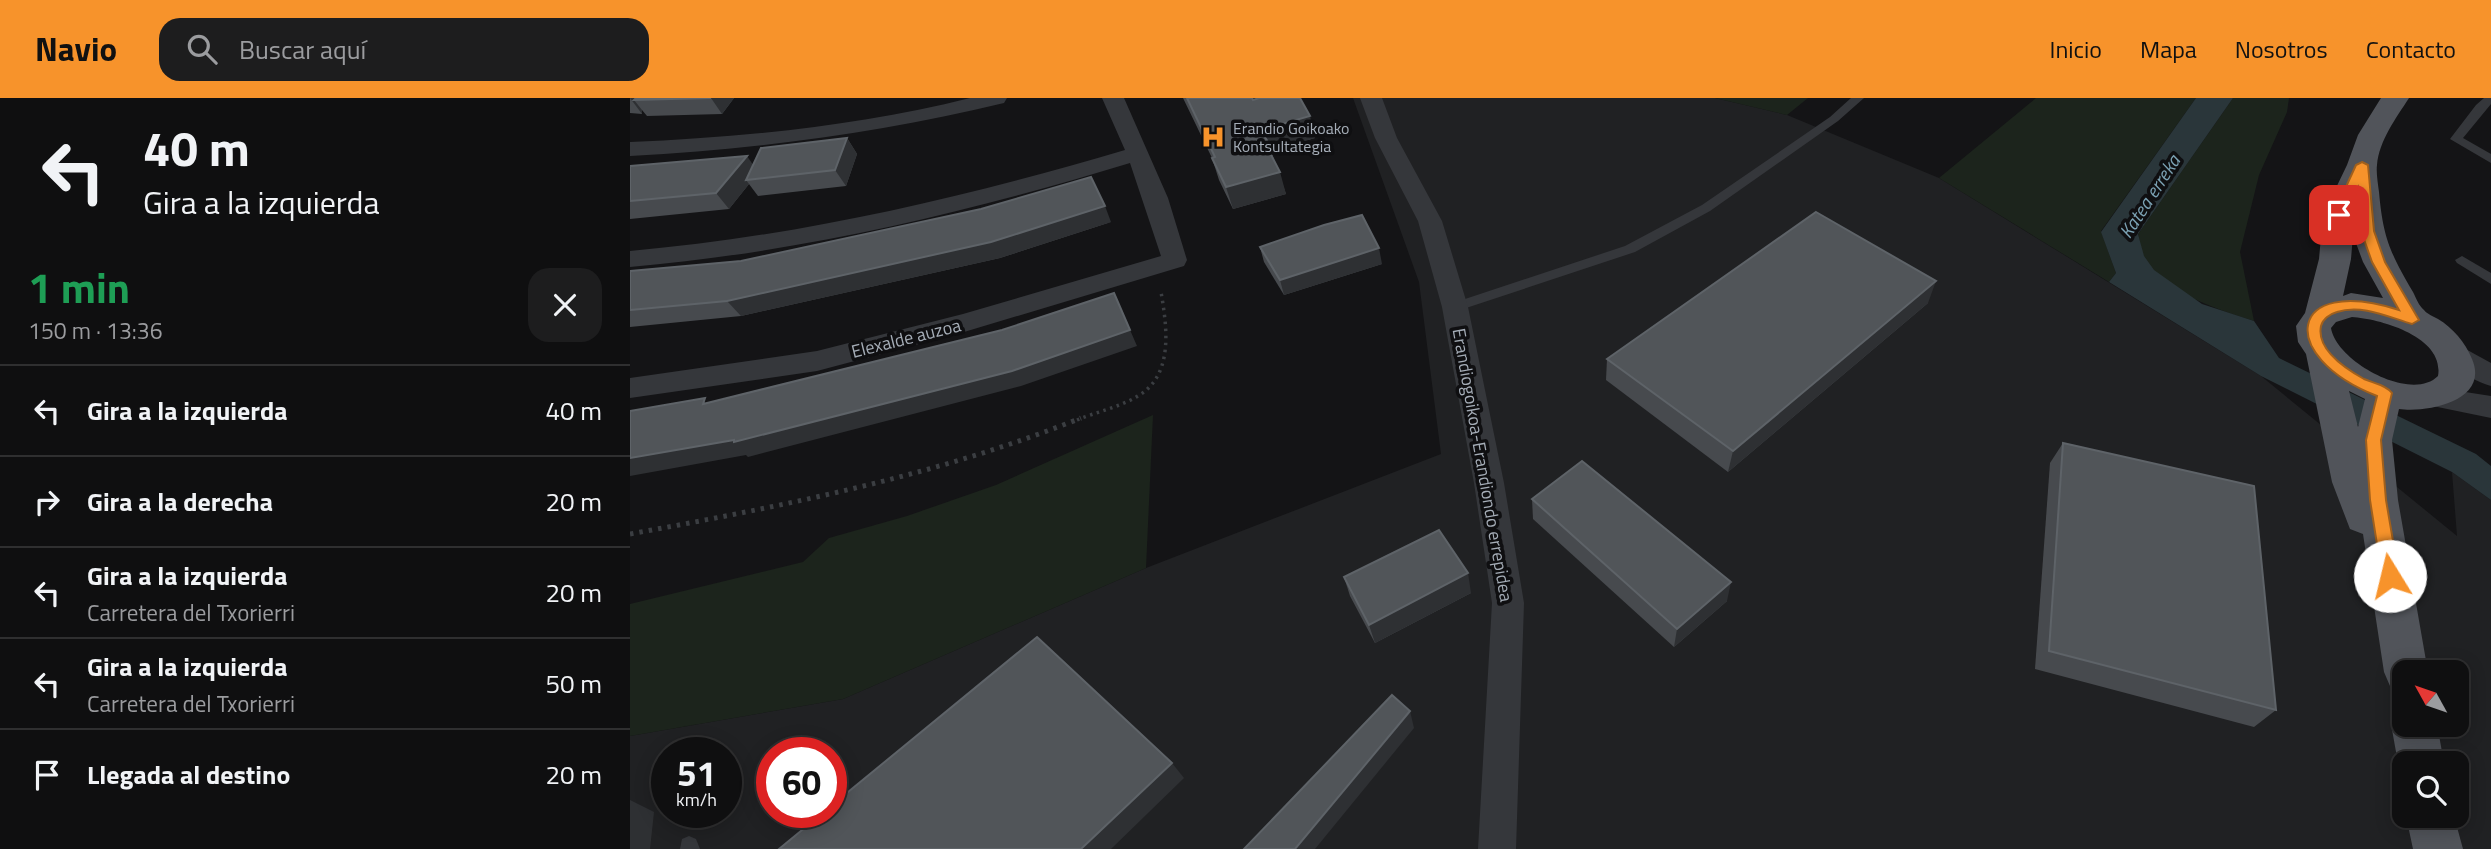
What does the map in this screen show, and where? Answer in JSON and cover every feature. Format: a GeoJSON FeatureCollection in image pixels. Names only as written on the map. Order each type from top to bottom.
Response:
{"type":"FeatureCollection","features":[{"type":"Feature","properties":{"kind":"main road"},"geometry":{"type":"LineString","coordinates":[[2322,313],[2334,307],[2371,306],[2412,320],[2441,339],[2451,351],[2457,363],[2455,384],[2446,392],[2433,397],[2410,398],[2385,393],[2360,383],[2339,370],[2323,354],[2314,339],[2314,324],[2322,313],[2335,259],[2339,215],[2362,165],[2372,135],[2395,98]]}},
{"type":"Feature","properties":{"kind":"main road"},"geometry":{"type":"LineString","coordinates":[[2362,165],[2367,231],[2379,262],[2412,320]]}},
{"type":"Feature","properties":{"kind":"main road"},"geometry":{"type":"LineString","coordinates":[[2323,354],[2351,482],[2395,602]]}},
{"type":"Feature","properties":{"kind":"main road"},"geometry":{"type":"LineString","coordinates":[[2385,393],[2373,440],[2378,500],[2404,660]]}},
{"type":"Feature","properties":{"kind":"main road"},"geometry":{"type":"LineString","coordinates":[[2433,828],[2438,849]]}},
{"type":"Feature","properties":{"kind":"street"},"geometry":{"type":"LineString","coordinates":[[630,149],[718,146],[851,128],[946,111],[996,98]]}},
{"type":"Feature","properties":{"kind":"street"},"geometry":{"type":"LineString","coordinates":[[630,259],[815,236],[977,201],[1138,153],[1113,98]]}},
{"type":"Feature","properties":{"kind":"street","name":"Erandiogoikoa-Erandiondo errepidea"},"geometry":{"type":"LineString","coordinates":[[1371,98],[1386,138],[1430,221],[1455,307],[1489,483],[1508,603],[1497,849]]}},
{"type":"Feature","properties":{"kind":"street","name":"Elexalde auzoa"},"geometry":{"type":"LineString","coordinates":[[630,387],[817,360],[964,323],[1175,260],[1170,237],[1138,153]]}},
{"type":"Feature","properties":{"kind":"street"},"geometry":{"type":"LineString","coordinates":[[2451,351],[2491,376]]}},
{"type":"Feature","properties":{"kind":"street"},"geometry":{"type":"LineString","coordinates":[[2433,397],[2491,407]]}},
{"type":"Feature","properties":{"kind":"lane"},"geometry":{"type":"LineString","coordinates":[[1455,307],[1630,249],[1706,208],[1834,119],[1858,98]]}},
{"type":"Feature","properties":{"kind":"lane"},"geometry":{"type":"LineString","coordinates":[[2491,98],[2480,107],[2456,139],[2491,159]]}},
{"type":"Feature","properties":{"kind":"lane"},"geometry":{"type":"LineString","coordinates":[[2462,260],[2491,279]]}},
{"type":"Feature","properties":{"kind":"path"},"geometry":{"type":"LineString","coordinates":[[630,534],[781,506],[924,472],[1057,428],[1138,397],[1158,379],[1168,332],[1160,287]]}},
{"type":"Feature","properties":{"kind":"shaded area"},"geometry":{"type":"Polygon","coordinates":[[[1353,98],[1715,98],[1787,115],[1939,178],[2261,376],[2457,536],[2452,472],[2491,500],[2491,849],[630,849],[630,736],[843,699],[1146,568],[1441,454],[1419,282],[1353,98]]]}},
{"type":"Feature","properties":{"kind":"shaded area"},"geometry":{"type":"Polygon","coordinates":[[[1715,98],[1808,98],[1787,115],[1715,98]]]}},
{"type":"Feature","properties":{"kind":"shaded area"},"geometry":{"type":"Polygon","coordinates":[[[2036,98],[2196,98],[2101,231],[2116,273],[2109,282],[1939,178],[2036,98]]]}},
{"type":"Feature","properties":{"kind":"shaded area"},"geometry":{"type":"Polygon","coordinates":[[[2233,98],[2289,98],[2287,112],[2259,175],[2240,252],[2254,321],[2192,298],[2163,280],[2143,256],[2138,234],[2233,98]]]}},
{"type":"Feature","properties":{"kind":"shaded area"},"geometry":{"type":"Polygon","coordinates":[[[1153,415],[1146,568],[843,699],[630,736],[630,604],[803,562],[829,538],[907,516],[996,485],[1153,415]]]}},
{"type":"Feature","properties":{"kind":"water","name":"Katea erreka"},"geometry":{"type":"Polygon","coordinates":[[[2196,98],[2233,98],[2138,234],[2144,256],[2154,270],[2202,304],[2254,321],[2279,358],[2476,454],[2491,466],[2491,500],[2452,472],[2261,376],[2109,282],[2116,273],[2101,232],[2196,98]]]}},
{"type":"Feature","properties":{"kind":"building"},"geometry":{"type":"Polygon","coordinates":[[[636,98],[711,98],[634,100],[636,98]]]}},
{"type":"Feature","properties":{"kind":"building"},"geometry":{"type":"Polygon","coordinates":[[[1187,98],[1300,98],[1310,116],[1261,130],[1280,172],[1226,187],[1187,98]]]}},
{"type":"Feature","properties":{"kind":"building"},"geometry":{"type":"Polygon","coordinates":[[[847,138],[835,170],[746,180],[761,148],[847,138]]]}},
{"type":"Feature","properties":{"kind":"building"},"geometry":{"type":"Polygon","coordinates":[[[747,156],[716,193],[630,201],[630,166],[747,156]]]}},
{"type":"Feature","properties":{"kind":"building"},"geometry":{"type":"Polygon","coordinates":[[[1091,177],[1105,206],[991,242],[727,301],[630,310],[630,271],[741,261],[981,209],[1091,177]]]}},
{"type":"Feature","properties":{"kind":"building"},"geometry":{"type":"Polygon","coordinates":[[[1816,212],[1936,281],[1733,451],[1607,359],[1816,212]]]}},
{"type":"Feature","properties":{"kind":"building"},"geometry":{"type":"Polygon","coordinates":[[[1362,215],[1379,248],[1280,280],[1260,247],[1324,225],[1362,215]]]}},
{"type":"Feature","properties":{"kind":"building"},"geometry":{"type":"Polygon","coordinates":[[[1114,293],[1130,330],[1012,371],[734,442],[630,458],[630,411],[705,398],[703,404],[1002,330],[1114,293]]]}},
{"type":"Feature","properties":{"kind":"building"},"geometry":{"type":"Polygon","coordinates":[[[2063,443],[2254,486],[2276,710],[2049,651],[2063,443]]]}},
{"type":"Feature","properties":{"kind":"building"},"geometry":{"type":"Polygon","coordinates":[[[1582,461],[1731,582],[1677,629],[1532,499],[1582,461]]]}},
{"type":"Feature","properties":{"kind":"building"},"geometry":{"type":"Polygon","coordinates":[[[1439,530],[1468,573],[1369,625],[1344,577],[1439,530]]]}},
{"type":"Feature","properties":{"kind":"building"},"geometry":{"type":"Polygon","coordinates":[[[1037,637],[1172,763],[1081,849],[779,849],[805,828],[847,828],[847,793],[1037,637]]]}},
{"type":"Feature","properties":{"kind":"building"},"geometry":{"type":"Polygon","coordinates":[[[1392,695],[1410,711],[1295,849],[1244,849],[1392,695]]]}},
{"type":"Feature","properties":{"kind":"place","name":"Erandio Goikoako Kontsultategia"},"geometry":{"type":"Point","coordinates":[1213,137]}},
{"type":"Feature","properties":{"kind":"route"},"geometry":{"type":"LineString","coordinates":[[2339,215],[2362,165],[2367,231],[2379,262],[2412,320],[2371,306],[2351,305],[2334,307],[2322,313],[2314,324],[2314,339],[2323,354],[2339,370],[2360,383],[2385,393],[2373,440],[2378,500],[2390,576]]}}]}
